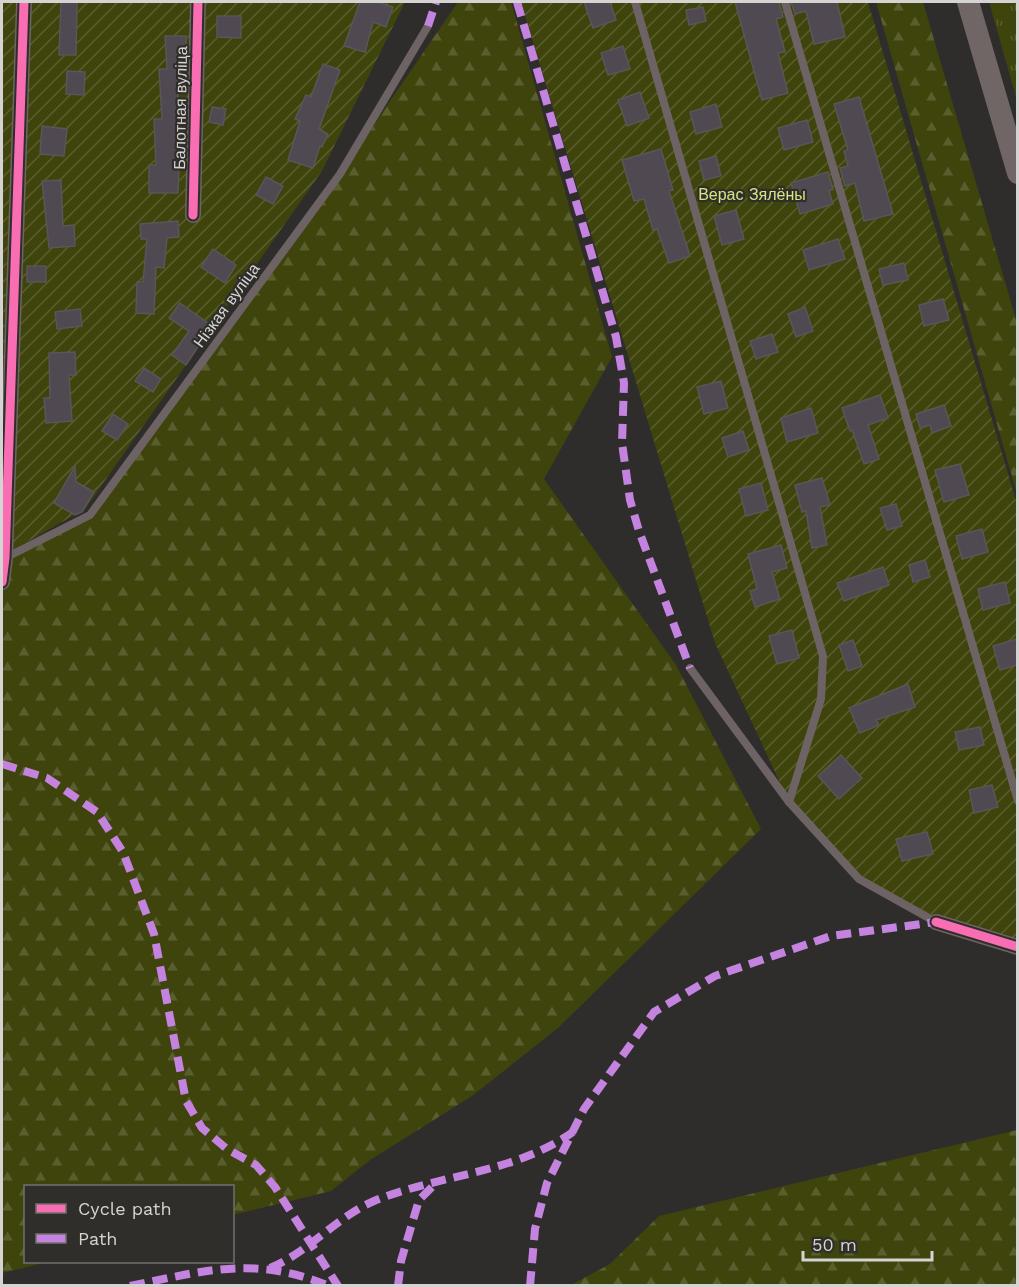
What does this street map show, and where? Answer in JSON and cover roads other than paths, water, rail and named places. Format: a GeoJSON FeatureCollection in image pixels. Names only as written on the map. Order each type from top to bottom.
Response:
{"type":"FeatureCollection","features":[{"type":"Feature","properties":{"kind":"main road"},"geometry":{"type":"LineString","coordinates":[[968,2],[1017,173]]}},
{"type":"Feature","properties":{"kind":"street"},"geometry":{"type":"LineString","coordinates":[[2,582],[5,558],[24,2]]}},
{"type":"Feature","properties":{"kind":"street","name":"Балотная вуліца"},"geometry":{"type":"LineString","coordinates":[[193,215],[198,2]]}},
{"type":"Feature","properties":{"kind":"street"},"geometry":{"type":"LineString","coordinates":[[936,922],[1017,947]]}},
{"type":"Feature","properties":{"kind":"lane"},"geometry":{"type":"LineString","coordinates":[[635,2],[823,657],[821,699],[789,802]]}},
{"type":"Feature","properties":{"kind":"lane"},"geometry":{"type":"LineString","coordinates":[[785,2],[1017,801]]}},
{"type":"Feature","properties":{"kind":"lane","name":"Нізкая вуліца"},"geometry":{"type":"LineString","coordinates":[[5,558],[90,515],[340,174],[428,26]]}},
{"type":"Feature","properties":{"kind":"lane"},"geometry":{"type":"LineString","coordinates":[[690,668],[789,802],[859,879],[936,922]]}},
{"type":"Feature","properties":{"kind":"park label","name":"Верас Зялёны"},"geometry":{"type":"Point","coordinates":[752,194]}}]}
